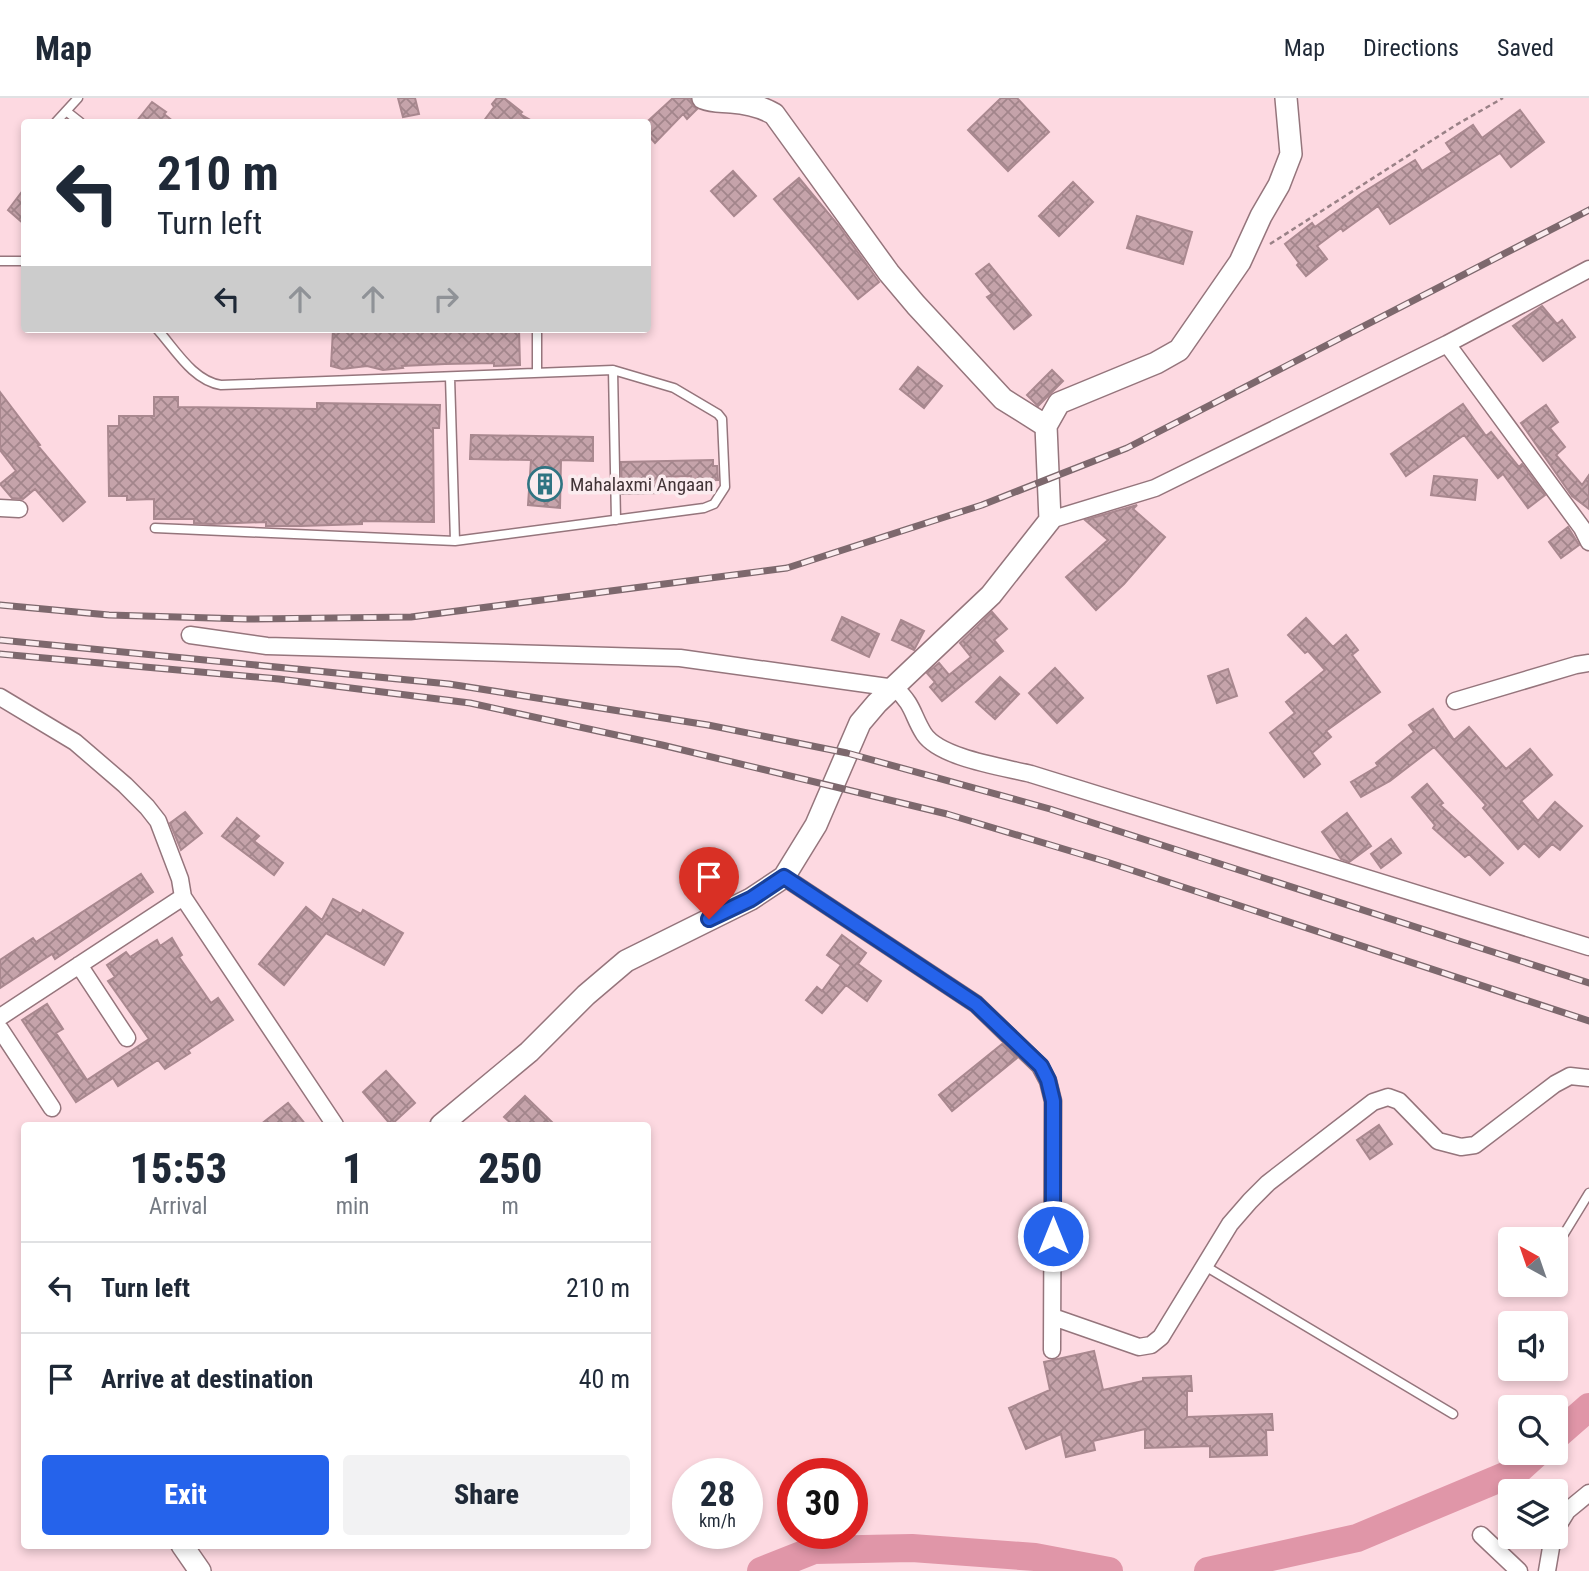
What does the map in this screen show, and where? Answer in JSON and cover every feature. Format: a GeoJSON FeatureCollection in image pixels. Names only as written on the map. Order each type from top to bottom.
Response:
{"type":"FeatureCollection","features":[{"type":"Feature","properties":{"kind":"street"},"geometry":{"type":"LineString","coordinates":[[703,98],[713,103],[760,106],[774,114],[888,273],[1003,399],[1046,426]]}},
{"type":"Feature","properties":{"kind":"street"},"geometry":{"type":"LineString","coordinates":[[1050,520],[1046,426],[1059,403],[1156,363],[1179,349],[1240,262],[1279,185],[1291,154],[1286,98]]}},
{"type":"Feature","properties":{"kind":"street"},"geometry":{"type":"LineString","coordinates":[[445,1122],[529,1052],[586,995],[626,961],[751,899],[784,877],[816,825],[860,723],[991,595],[1050,520],[1155,488],[1588,272]]}},
{"type":"Feature","properties":{"kind":"street"},"geometry":{"type":"LineString","coordinates":[[1447,344],[1582,528],[1589,542]]}},
{"type":"Feature","properties":{"kind":"street"},"geometry":{"type":"LineString","coordinates":[[0,508],[19,509]]}},
{"type":"Feature","properties":{"kind":"street"},"geometry":{"type":"LineString","coordinates":[[190,635],[267,646],[680,658],[895,688],[907,699],[925,736],[945,752],[1031,774],[1589,947]]}},
{"type":"Feature","properties":{"kind":"street"},"geometry":{"type":"LineString","coordinates":[[1455,701],[1589,663]]}},
{"type":"Feature","properties":{"kind":"street"},"geometry":{"type":"LineString","coordinates":[[0,698],[75,743],[125,785],[158,821],[180,879],[183,897],[333,1122]]}},
{"type":"Feature","properties":{"kind":"street"},"geometry":{"type":"LineString","coordinates":[[784,877],[976,1004],[1041,1066],[1053,1101],[1052,1350]]}},
{"type":"Feature","properties":{"kind":"street"},"geometry":{"type":"LineString","coordinates":[[0,1017],[183,897]]}},
{"type":"Feature","properties":{"kind":"street"},"geometry":{"type":"LineString","coordinates":[[79,965],[127,1038]]}},
{"type":"Feature","properties":{"kind":"street"},"geometry":{"type":"LineString","coordinates":[[0,1029],[52,1108]]}},
{"type":"Feature","properties":{"kind":"street"},"geometry":{"type":"LineString","coordinates":[[1053,1317],[1139,1347],[1151,1345],[1161,1337],[1230,1224],[1250,1201],[1268,1183],[1373,1102],[1388,1097],[1399,1101],[1437,1141],[1461,1147],[1475,1145],[1555,1084],[1570,1076],[1589,1078]]}},
{"type":"Feature","properties":{"kind":"street"},"geometry":{"type":"LineString","coordinates":[[1568,1510],[1589,1493]]}},
{"type":"Feature","properties":{"kind":"street"},"geometry":{"type":"LineString","coordinates":[[1481,1535],[1519,1571]]}},
{"type":"Feature","properties":{"kind":"street"},"geometry":{"type":"LineString","coordinates":[[185,1549],[200,1571]]}},
{"type":"Feature","properties":{"kind":"street"},"geometry":{"type":"LineString","coordinates":[[1547,1571],[1551,1549]]}},
{"type":"Feature","properties":{"kind":"lane"},"geometry":{"type":"LineString","coordinates":[[59,119],[78,98]]}},
{"type":"Feature","properties":{"kind":"lane"},"geometry":{"type":"LineString","coordinates":[[66,111],[76,119]]}},
{"type":"Feature","properties":{"kind":"lane"},"geometry":{"type":"LineString","coordinates":[[0,261],[21,261]]}},
{"type":"Feature","properties":{"kind":"lane"},"geometry":{"type":"LineString","coordinates":[[155,528],[455,541],[704,508],[714,503],[725,487],[722,419],[718,414],[674,388],[613,370],[353,381],[209,383],[195,372],[161,333]]}},
{"type":"Feature","properties":{"kind":"lane"},"geometry":{"type":"LineString","coordinates":[[537,333],[537,372]]}},
{"type":"Feature","properties":{"kind":"lane"},"geometry":{"type":"LineString","coordinates":[[613,370],[616,520]]}},
{"type":"Feature","properties":{"kind":"lane"},"geometry":{"type":"LineString","coordinates":[[450,377],[455,541]]}},
{"type":"Feature","properties":{"kind":"lane"},"geometry":{"type":"LineString","coordinates":[[1568,1228],[1589,1194]]}},
{"type":"Feature","properties":{"kind":"lane"},"geometry":{"type":"LineString","coordinates":[[1205,1266],[1453,1414]]}},
{"type":"Feature","properties":{"kind":"path"},"geometry":{"type":"LineString","coordinates":[[1240,262],[1503,98]]}},
{"type":"Feature","properties":{"kind":"building"},"geometry":{"type":"Polygon","coordinates":[[[398,98],[415,98],[419,114],[403,117],[398,98]]]}},
{"type":"Feature","properties":{"kind":"building"},"geometry":{"type":"Polygon","coordinates":[[[497,98],[504,98],[529,119],[485,119],[494,107],[492,104],[497,98]]]}},
{"type":"Feature","properties":{"kind":"building"},"geometry":{"type":"Polygon","coordinates":[[[673,98],[690,98],[697,109],[687,119],[683,114],[655,143],[651,138],[650,119],[673,98]]]}},
{"type":"Feature","properties":{"kind":"building"},"geometry":{"type":"Polygon","coordinates":[[[1001,98],[1017,98],[1049,132],[1008,171],[968,130],[1001,98]]]}},
{"type":"Feature","properties":{"kind":"building"},"geometry":{"type":"Polygon","coordinates":[[[152,102],[166,112],[164,114],[170,119],[138,119],[152,102]]]}},
{"type":"Feature","properties":{"kind":"building"},"geometry":{"type":"Polygon","coordinates":[[[1520,110],[1544,142],[1511,167],[1500,153],[1390,224],[1378,206],[1317,246],[1327,259],[1306,276],[1297,265],[1299,263],[1285,244],[1312,223],[1315,227],[1415,160],[1422,171],[1452,152],[1446,143],[1473,125],[1482,138],[1520,110]]]}},
{"type":"Feature","properties":{"kind":"building"},"geometry":{"type":"Polygon","coordinates":[[[733,171],[756,196],[734,216],[711,191],[733,171]]]}},
{"type":"Feature","properties":{"kind":"building"},"geometry":{"type":"Polygon","coordinates":[[[799,178],[839,226],[879,282],[858,299],[774,199],[799,178]]]}},
{"type":"Feature","properties":{"kind":"building"},"geometry":{"type":"Polygon","coordinates":[[[1073,182],[1093,202],[1059,236],[1039,216],[1073,182]]]}},
{"type":"Feature","properties":{"kind":"building"},"geometry":{"type":"Polygon","coordinates":[[[21,193],[21,221],[8,210],[21,193]]]}},
{"type":"Feature","properties":{"kind":"building"},"geometry":{"type":"Polygon","coordinates":[[[1137,216],[1192,232],[1183,264],[1127,248],[1137,216]]]}},
{"type":"Feature","properties":{"kind":"building"},"geometry":{"type":"Polygon","coordinates":[[[989,264],[1031,315],[1014,329],[987,297],[992,294],[976,274],[989,264]]]}},
{"type":"Feature","properties":{"kind":"building"},"geometry":{"type":"Polygon","coordinates":[[[1542,306],[1557,324],[1562,320],[1575,337],[1543,361],[1513,326],[1542,306]]]}},
{"type":"Feature","properties":{"kind":"building"},"geometry":{"type":"Polygon","coordinates":[[[333,333],[519,333],[520,365],[445,364],[402,366],[403,368],[383,370],[367,366],[342,369],[331,366],[333,333]]]}},
{"type":"Feature","properties":{"kind":"building"},"geometry":{"type":"Polygon","coordinates":[[[918,367],[942,386],[924,408],[900,389],[918,367]]]}},
{"type":"Feature","properties":{"kind":"building"},"geometry":{"type":"Polygon","coordinates":[[[1052,370],[1063,381],[1038,406],[1027,395],[1052,370]]]}},
{"type":"Feature","properties":{"kind":"building"},"geometry":{"type":"Polygon","coordinates":[[[0,392],[40,445],[38,446],[85,502],[63,521],[35,489],[23,499],[12,498],[0,484],[16,471],[0,450],[0,392]]]}},
{"type":"Feature","properties":{"kind":"building"},"geometry":{"type":"Polygon","coordinates":[[[154,397],[178,397],[178,407],[317,409],[317,403],[440,405],[439,428],[433,428],[434,522],[362,521],[362,524],[266,526],[266,522],[211,524],[194,523],[194,519],[154,519],[154,499],[127,500],[127,496],[109,496],[108,426],[119,426],[119,416],[154,416],[154,397]]]}},
{"type":"Feature","properties":{"kind":"building"},"geometry":{"type":"Polygon","coordinates":[[[1463,404],[1486,436],[1491,432],[1519,467],[1522,464],[1545,495],[1528,508],[1503,474],[1498,478],[1464,435],[1406,476],[1391,454],[1463,404]]]}},
{"type":"Feature","properties":{"kind":"building"},"geometry":{"type":"Polygon","coordinates":[[[1546,405],[1558,422],[1550,428],[1565,447],[1556,455],[1582,485],[1589,475],[1589,509],[1572,496],[1521,423],[1546,405]]]}},
{"type":"Feature","properties":{"kind":"building"},"geometry":{"type":"Polygon","coordinates":[[[471,435],[593,437],[593,461],[561,460],[560,508],[528,505],[531,460],[470,459],[471,435]]]}},
{"type":"Feature","properties":{"kind":"building"},"geometry":{"type":"Polygon","coordinates":[[[713,460],[713,466],[717,466],[718,480],[691,481],[691,476],[659,477],[660,493],[622,494],[621,462],[713,460]]]}},
{"type":"Feature","properties":{"kind":"building"},"geometry":{"type":"Polygon","coordinates":[[[1434,476],[1477,480],[1475,500],[1431,495],[1434,476]]]}},
{"type":"Feature","properties":{"kind":"building"},"geometry":{"type":"Polygon","coordinates":[[[1137,505],[1133,509],[1165,537],[1124,584],[1096,610],[1066,577],[1108,540],[1085,520],[1137,505]]]}},
{"type":"Feature","properties":{"kind":"building"},"geometry":{"type":"Polygon","coordinates":[[[1568,527],[1579,545],[1561,558],[1549,542],[1568,527]]]}},
{"type":"Feature","properties":{"kind":"building"},"geometry":{"type":"Polygon","coordinates":[[[992,612],[1007,629],[994,640],[1003,651],[942,701],[930,687],[935,682],[927,673],[939,663],[949,675],[971,657],[960,643],[992,612]]]}},
{"type":"Feature","properties":{"kind":"building"},"geometry":{"type":"Polygon","coordinates":[[[842,617],[879,634],[869,657],[832,640],[842,617]]]}},
{"type":"Feature","properties":{"kind":"building"},"geometry":{"type":"Polygon","coordinates":[[[1306,618],[1333,647],[1346,635],[1358,650],[1352,655],[1380,692],[1326,731],[1331,737],[1312,753],[1320,764],[1304,777],[1270,733],[1295,713],[1286,702],[1325,670],[1308,651],[1305,653],[1288,635],[1306,618]]]}},
{"type":"Feature","properties":{"kind":"building"},"geometry":{"type":"Polygon","coordinates":[[[901,620],[924,631],[914,650],[892,640],[901,620]]]}},
{"type":"Feature","properties":{"kind":"building"},"geometry":{"type":"Polygon","coordinates":[[[1055,668],[1083,698],[1057,723],[1029,693],[1055,668]]]}},
{"type":"Feature","properties":{"kind":"building"},"geometry":{"type":"Polygon","coordinates":[[[1228,669],[1237,696],[1217,703],[1208,676],[1228,669]]]}},
{"type":"Feature","properties":{"kind":"building"},"geometry":{"type":"Polygon","coordinates":[[[1000,677],[1019,694],[995,719],[976,702],[1000,677]]]}},
{"type":"Feature","properties":{"kind":"building"},"geometry":{"type":"Polygon","coordinates":[[[1433,709],[1454,740],[1469,727],[1506,769],[1530,749],[1552,775],[1521,801],[1538,821],[1555,802],[1582,826],[1560,850],[1552,844],[1539,857],[1524,843],[1518,849],[1483,808],[1486,805],[1434,747],[1390,781],[1361,797],[1351,782],[1378,766],[1376,763],[1414,732],[1409,725],[1433,709]]]}},
{"type":"Feature","properties":{"kind":"building"},"geometry":{"type":"Polygon","coordinates":[[[1427,784],[1443,803],[1440,805],[1503,863],[1490,875],[1469,854],[1465,857],[1433,828],[1435,825],[1412,797],[1427,784]]]}},
{"type":"Feature","properties":{"kind":"building"},"geometry":{"type":"Polygon","coordinates":[[[185,812],[202,833],[181,850],[170,823],[185,812]]]}},
{"type":"Feature","properties":{"kind":"building"},"geometry":{"type":"Polygon","coordinates":[[[1347,813],[1371,846],[1349,862],[1341,859],[1322,832],[1347,813]]]}},
{"type":"Feature","properties":{"kind":"building"},"geometry":{"type":"Polygon","coordinates":[[[237,818],[259,836],[254,841],[283,863],[274,875],[222,836],[237,818]]]}},
{"type":"Feature","properties":{"kind":"building"},"geometry":{"type":"Polygon","coordinates":[[[1391,839],[1401,853],[1381,868],[1371,854],[1391,839]]]}},
{"type":"Feature","properties":{"kind":"building"},"geometry":{"type":"Polygon","coordinates":[[[141,874],[153,892],[55,959],[52,954],[0,988],[0,960],[33,938],[36,942],[141,874]]]}},
{"type":"Feature","properties":{"kind":"building"},"geometry":{"type":"Polygon","coordinates":[[[333,899],[361,914],[363,910],[403,933],[384,965],[326,933],[284,985],[259,964],[306,907],[322,920],[333,899]]]}},
{"type":"Feature","properties":{"kind":"building"},"geometry":{"type":"Polygon","coordinates":[[[842,935],[866,953],[858,964],[881,981],[867,1001],[846,985],[822,1013],[806,1000],[817,987],[822,991],[841,965],[827,955],[842,935]]]}},
{"type":"Feature","properties":{"kind":"building"},"geometry":{"type":"Polygon","coordinates":[[[172,938],[182,955],[179,957],[211,1003],[218,998],[233,1020],[165,1069],[158,1060],[118,1086],[113,1078],[76,1102],[22,1020],[47,1004],[63,1029],[56,1033],[87,1080],[149,1039],[108,981],[115,977],[107,965],[126,952],[130,957],[157,940],[160,946],[172,938]]]}},
{"type":"Feature","properties":{"kind":"building"},"geometry":{"type":"Polygon","coordinates":[[[1002,1044],[1017,1058],[952,1111],[939,1095],[1002,1044]]]}},
{"type":"Feature","properties":{"kind":"building"},"geometry":{"type":"Polygon","coordinates":[[[386,1071],[415,1103],[394,1122],[388,1122],[363,1092],[386,1071]]]}},
{"type":"Feature","properties":{"kind":"building"},"geometry":{"type":"Polygon","coordinates":[[[525,1096],[552,1122],[510,1122],[504,1117],[525,1096]]]}},
{"type":"Feature","properties":{"kind":"building"},"geometry":{"type":"Polygon","coordinates":[[[288,1103],[304,1122],[264,1122],[288,1103]]]}},
{"type":"Feature","properties":{"kind":"building"},"geometry":{"type":"Polygon","coordinates":[[[1379,1125],[1392,1144],[1370,1159],[1357,1140],[1379,1125]]]}},
{"type":"Feature","properties":{"kind":"building"},"geometry":{"type":"Polygon","coordinates":[[[1094,1351],[1103,1390],[1143,1381],[1143,1378],[1191,1376],[1192,1391],[1187,1391],[1187,1417],[1272,1414],[1273,1430],[1266,1430],[1267,1455],[1210,1457],[1210,1446],[1145,1448],[1145,1429],[1093,1441],[1095,1450],[1066,1457],[1061,1434],[1026,1449],[1009,1408],[1050,1390],[1044,1362],[1094,1351]]]}},
{"type":"Feature","properties":{"kind":"waterway"},"geometry":{"type":"LineString","coordinates":[[1568,1425],[1589,1407]]}},
{"type":"Feature","properties":{"kind":"waterway"},"geometry":{"type":"LineString","coordinates":[[1208,1571],[1357,1538],[1517,1471],[1524,1465]]}},
{"type":"Feature","properties":{"kind":"waterway"},"geometry":{"type":"LineString","coordinates":[[761,1571],[814,1550],[912,1548],[1035,1557],[1109,1571]]}},
{"type":"Feature","properties":{"kind":"railway"},"geometry":{"type":"LineString","coordinates":[[0,605],[109,615],[246,619],[411,617],[787,568],[982,505],[1127,448],[1589,210]]}},
{"type":"Feature","properties":{"kind":"railway"},"geometry":{"type":"LineString","coordinates":[[0,640],[449,684],[708,725],[847,753],[1050,809],[1589,983]]}},
{"type":"Feature","properties":{"kind":"railway"},"geometry":{"type":"LineString","coordinates":[[0,654],[279,679],[470,703],[662,745],[947,814],[1107,862],[1589,1021]]}},
{"type":"Feature","properties":{"kind":"place","name":"Mahalaxmi Angaan"},"geometry":{"type":"Point","coordinates":[545,484]}},
{"type":"Feature","properties":{"kind":"route"},"geometry":{"type":"LineString","coordinates":[[709,919],[751,899],[784,877],[976,1004],[1041,1066],[1048,1080],[1053,1101],[1053,1236]]}}]}
